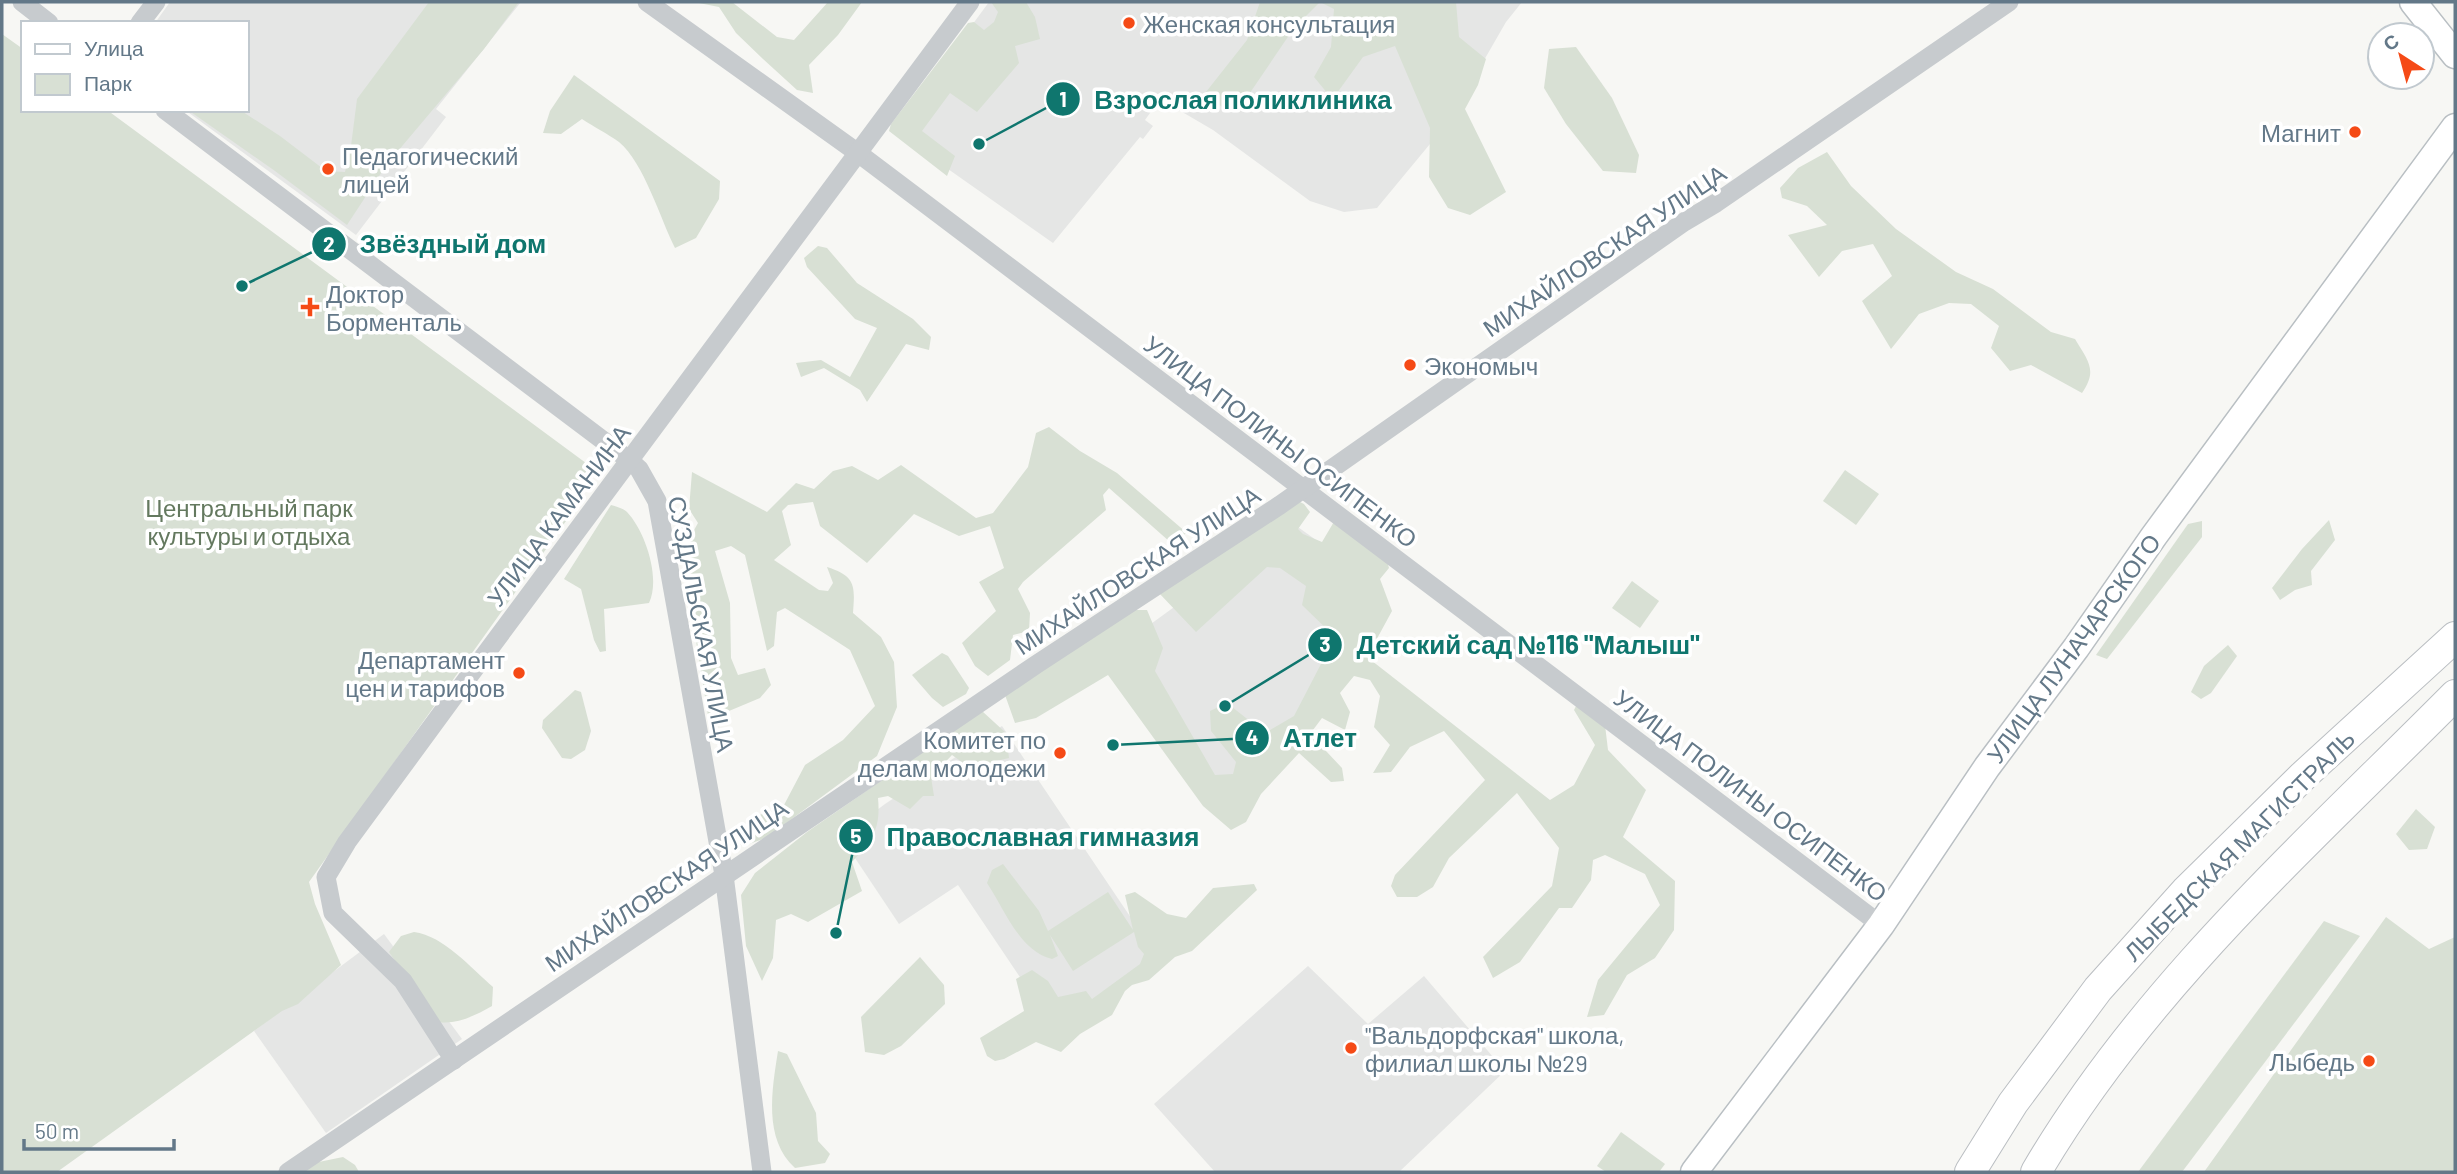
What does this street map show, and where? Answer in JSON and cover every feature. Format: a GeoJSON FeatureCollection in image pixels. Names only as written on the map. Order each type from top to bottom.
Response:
{"type":"FeatureCollection","features":[{"type":"Feature","properties":{"kind":"main road"},"geometry":{"type":"LineString","coordinates":[[2413,2],[2455,54]]}},
{"type":"Feature","properties":{"kind":"main road","name":"УЛИЦА ЛУНАЧАРСКОГО"},"geometry":{"type":"LineString","coordinates":[[1694,1172],[1881,925],[1987,767],[2455,127]]}},
{"type":"Feature","properties":{"kind":"main road","name":"ЛЫБЕДСКАЯ МАГИСТРАЛЬ"},"geometry":{"type":"LineString","coordinates":[[1970,1172],[2013,1103],[2098,989],[2177,901],[2303,776],[2455,637]]}},
{"type":"Feature","properties":{"kind":"main road","name":"ЛЫБЕДСКАЯ МАГИСТРАЛЬ"},"geometry":{"type":"LineString","coordinates":[[2036,1172],[2056,1138],[2154,1003],[2244,907],[2455,695]]}},
{"type":"Feature","properties":{"kind":"street"},"geometry":{"type":"LineString","coordinates":[[22,2],[46,21]]}},
{"type":"Feature","properties":{"kind":"street"},"geometry":{"type":"LineString","coordinates":[[142,21],[156,2]]}},
{"type":"Feature","properties":{"kind":"street","name":"УЛИЦА ПОЛИНЫ ОСИПЕНКО"},"geometry":{"type":"LineString","coordinates":[[647,2],[858,153],[1881,925]]}},
{"type":"Feature","properties":{"kind":"street","name":"УЛИЦА КАМАНИНА"},"geometry":{"type":"LineString","coordinates":[[454,1060],[403,982],[333,913],[327,877],[346,842],[970,2]]}},
{"type":"Feature","properties":{"kind":"street","name":"МИХАЙЛОВСКАЯ УЛИЦА"},"geometry":{"type":"LineString","coordinates":[[288,1172],[724,875],[1303,488],[1684,222],[1716,203],[2009,2]]}},
{"type":"Feature","properties":{"kind":"street","name":"СУЗДАЛЬСКАЯ УЛИЦА"},"geometry":{"type":"LineString","coordinates":[[168,112],[629,460],[639,469],[657,501],[724,875],[762,1172]]}},
{"type":"Feature","properties":{"kind":"shaded area","name":"Педагогический лицей"},"geometry":{"type":"Polygon","coordinates":[[[170,2],[521,2],[436,109],[446,117],[356,235],[188,112],[248,112],[248,21],[156,21],[170,2]]]}},
{"type":"Feature","properties":{"kind":"shaded area"},"geometry":{"type":"Polygon","coordinates":[[[989,2],[1522,2],[1506,22],[1449,121],[1377,208],[1344,212],[1310,201],[1213,130],[1160,99],[1145,120],[1153,126],[1143,139],[1140,137],[1053,243],[894,131],[989,2]]]}},
{"type":"Feature","properties":{"kind":"shaded area"},"geometry":{"type":"Polygon","coordinates":[[[1291,522],[1384,589],[1227,815],[1111,653],[1291,522]]]}},
{"type":"Feature","properties":{"kind":"shaded area"},"geometry":{"type":"Polygon","coordinates":[[[1002,726],[1158,958],[1061,1038],[958,885],[899,924],[841,837],[885,804],[1002,726]]]}},
{"type":"Feature","properties":{"kind":"shaded area"},"geometry":{"type":"Polygon","coordinates":[[[384,934],[462,1039],[326,1133],[254,1031],[384,934]]]}},
{"type":"Feature","properties":{"kind":"shaded area","name":"\"Вальдорфская\" школа, филиал школы №29"},"geometry":{"type":"Polygon","coordinates":[[[1308,966],[1368,1024],[1424,976],[1505,1071],[1399,1172],[1215,1172],[1154,1104],[1308,966]]]}},
{"type":"Feature","properties":{"kind":"green space"},"geometry":{"type":"Polygon","coordinates":[[[429,2],[519,2],[484,49],[387,164],[347,225],[191,112],[243,112],[326,171],[345,172],[357,99],[429,2]]]}},
{"type":"Feature","properties":{"kind":"green space"},"geometry":{"type":"Polygon","coordinates":[[[694,2],[732,2],[777,37],[794,40],[828,2],[862,2],[838,35],[809,65],[813,93],[797,90],[763,59],[736,33],[719,7],[694,2]]]}},
{"type":"Feature","properties":{"kind":"green space"},"geometry":{"type":"Polygon","coordinates":[[[991,2],[1026,2],[1035,17],[1040,39],[1015,46],[1019,63],[977,112],[950,93],[922,131],[955,156],[947,176],[889,131],[891,124],[968,23],[974,22],[984,30],[994,22],[998,12],[991,2]]]}},
{"type":"Feature","properties":{"kind":"green space"},"geometry":{"type":"Polygon","coordinates":[[[1260,2],[1320,2],[1294,28],[1239,109],[1226,111],[1206,92],[1247,40],[1260,2]]]}},
{"type":"Feature","properties":{"kind":"green space"},"geometry":{"type":"Polygon","coordinates":[[[1320,2],[1456,2],[1459,37],[1486,59],[1478,85],[1465,109],[1506,192],[1470,215],[1448,208],[1429,177],[1430,128],[1395,46],[1363,57],[1337,93],[1328,94],[1314,77],[1331,47],[1334,9],[1320,2]]]}},
{"type":"Feature","properties":{"kind":"green space","name":"Центральный парк культуры и отдыха"},"geometry":{"type":"Polygon","coordinates":[[[2,34],[21,48],[21,112],[110,112],[590,466],[569,496],[571,514],[309,882],[315,904],[341,965],[298,1004],[282,1011],[57,1172],[2,1172],[2,34]]]}},
{"type":"Feature","properties":{"kind":"green space"},"geometry":{"type":"Polygon","coordinates":[[[1576,47],[1612,98],[1639,155],[1636,173],[1603,171],[1566,124],[1544,88],[1549,49],[1576,47]]]}},
{"type":"Feature","properties":{"kind":"green space"},"geometry":{"type":"Polygon","coordinates":[[[574,75],[720,181],[719,199],[696,238],[675,248],[644,177],[628,151],[615,139],[582,119],[561,134],[543,133],[550,111],[574,75]]]}},
{"type":"Feature","properties":{"kind":"green space"},"geometry":{"type":"Polygon","coordinates":[[[1827,152],[1851,186],[1896,229],[1956,272],[1993,289],[2051,332],[2075,339],[2087,360],[2090,372],[2082,393],[2031,365],[2010,371],[1991,348],[1999,326],[1971,304],[1949,303],[1919,314],[1891,349],[1862,301],[1892,276],[1873,244],[1842,251],[1819,277],[1788,235],[1827,225],[1807,206],[1782,198],[1780,188],[1798,168],[1827,152]]]}},
{"type":"Feature","properties":{"kind":"green space"},"geometry":{"type":"Polygon","coordinates":[[[818,246],[827,248],[857,283],[913,319],[931,337],[929,350],[906,344],[867,402],[860,390],[824,368],[801,377],[796,363],[821,360],[850,377],[877,328],[855,319],[807,267],[804,258],[818,246]]]}},
{"type":"Feature","properties":{"kind":"green space"},"geometry":{"type":"Polygon","coordinates":[[[1049,427],[1080,451],[1117,473],[1187,533],[1170,542],[1109,488],[1103,495],[1106,510],[1018,589],[1030,613],[1029,631],[1013,635],[1010,660],[988,676],[975,666],[962,643],[996,611],[979,582],[1004,568],[990,526],[959,536],[914,514],[867,563],[820,526],[813,502],[788,505],[782,511],[791,545],[774,560],[819,590],[828,591],[833,583],[827,567],[848,578],[852,583],[854,596],[853,613],[881,637],[894,662],[897,707],[877,756],[766,838],[743,846],[734,842],[750,819],[784,805],[805,765],[843,740],[875,706],[850,650],[785,608],[777,612],[774,646],[767,651],[745,555],[731,546],[715,551],[730,603],[731,658],[738,675],[765,668],[771,685],[760,698],[729,711],[719,727],[710,728],[684,566],[684,548],[698,523],[689,509],[692,472],[767,512],[796,483],[814,489],[833,471],[852,466],[878,480],[901,465],[976,518],[993,513],[1028,467],[1036,433],[1049,427]]]}},
{"type":"Feature","properties":{"kind":"green space"},"geometry":{"type":"Polygon","coordinates":[[[1845,470],[1879,494],[1856,525],[1823,501],[1845,470]]]}},
{"type":"Feature","properties":{"kind":"green space"},"geometry":{"type":"Polygon","coordinates":[[[1298,501],[1310,512],[1298,529],[1303,534],[1322,542],[1335,520],[1385,554],[1389,568],[1380,579],[1392,611],[1367,657],[1550,800],[1574,785],[1595,745],[1574,710],[1577,704],[1605,725],[1608,750],[1646,790],[1623,837],[1675,881],[1674,930],[1655,958],[1627,975],[1604,1015],[1587,1017],[1598,980],[1660,905],[1645,874],[1605,855],[1593,860],[1591,880],[1572,908],[1559,908],[1520,962],[1493,978],[1483,957],[1552,886],[1559,848],[1517,793],[1449,858],[1433,887],[1417,897],[1397,897],[1391,886],[1395,875],[1485,780],[1444,731],[1410,747],[1391,772],[1373,773],[1390,745],[1374,727],[1380,696],[1370,680],[1354,676],[1340,693],[1350,712],[1345,730],[1322,718],[1310,734],[1342,768],[1344,781],[1331,782],[1299,753],[1261,794],[1246,822],[1231,830],[1203,806],[1108,675],[1036,718],[1015,723],[1005,695],[1134,610],[1147,610],[1163,648],[1155,671],[1215,775],[1233,774],[1236,762],[1211,731],[1210,711],[1227,703],[1265,733],[1294,716],[1335,637],[1302,605],[1306,586],[1280,568],[1267,567],[1196,632],[1159,593],[1298,501]]]}},
{"type":"Feature","properties":{"kind":"green space"},"geometry":{"type":"Polygon","coordinates":[[[611,505],[627,512],[634,520],[649,555],[653,581],[649,603],[604,609],[606,651],[600,652],[594,640],[581,589],[564,579],[611,505]]]}},
{"type":"Feature","properties":{"kind":"green space"},"geometry":{"type":"Polygon","coordinates":[[[2329,520],[2335,540],[2311,571],[2312,585],[2295,590],[2280,600],[2272,588],[2329,520]]]}},
{"type":"Feature","properties":{"kind":"green space"},"geometry":{"type":"Polygon","coordinates":[[[2202,521],[2202,537],[2107,659],[2096,655],[2188,524],[2202,521]]]}},
{"type":"Feature","properties":{"kind":"green space"},"geometry":{"type":"Polygon","coordinates":[[[1632,581],[1659,601],[1640,628],[1612,608],[1632,581]]]}},
{"type":"Feature","properties":{"kind":"green space"},"geometry":{"type":"Polygon","coordinates":[[[2228,645],[2237,656],[2211,693],[2201,699],[2191,692],[2204,666],[2228,645]]]}},
{"type":"Feature","properties":{"kind":"green space"},"geometry":{"type":"Polygon","coordinates":[[[942,653],[948,656],[969,688],[966,694],[943,707],[912,675],[942,653]]]}},
{"type":"Feature","properties":{"kind":"green space"},"geometry":{"type":"Polygon","coordinates":[[[575,690],[581,692],[591,731],[585,750],[571,759],[562,758],[542,728],[543,720],[575,690]]]}},
{"type":"Feature","properties":{"kind":"green space"},"geometry":{"type":"Polygon","coordinates":[[[982,711],[1006,733],[1009,758],[992,762],[979,774],[952,755],[931,777],[934,796],[923,796],[910,809],[888,796],[878,798],[878,818],[874,834],[852,862],[862,891],[808,922],[791,914],[776,920],[773,958],[762,981],[746,946],[741,895],[755,873],[807,832],[982,711]]]}},
{"type":"Feature","properties":{"kind":"green space"},"geometry":{"type":"Polygon","coordinates":[[[2416,809],[2435,827],[2427,849],[2409,850],[2396,834],[2416,809]]]}},
{"type":"Feature","properties":{"kind":"green space"},"geometry":{"type":"Polygon","coordinates":[[[1003,864],[1039,911],[1048,931],[1108,892],[1133,930],[1125,895],[1135,892],[1167,914],[1186,918],[1213,888],[1254,884],[1257,890],[1192,951],[1175,957],[1149,980],[1132,985],[1125,991],[1112,1015],[1080,1034],[1061,1052],[1036,1042],[995,1061],[987,1056],[980,1038],[1024,1011],[1016,979],[1032,970],[1048,981],[1058,997],[1086,991],[1092,999],[1140,964],[1144,954],[1138,947],[1134,932],[1073,971],[1050,935],[1058,956],[1052,959],[1040,954],[1021,938],[987,883],[992,870],[1003,864]]]}},
{"type":"Feature","properties":{"kind":"green space","name":"Лыбедь"},"geometry":{"type":"Polygon","coordinates":[[[2386,917],[2429,949],[2455,937],[2455,1172],[2204,1172],[2386,917]]]}},
{"type":"Feature","properties":{"kind":"green space"},"geometry":{"type":"Polygon","coordinates":[[[2324,921],[2360,936],[2182,1172],[2138,1172],[2324,921]]]}},
{"type":"Feature","properties":{"kind":"green space"},"geometry":{"type":"Polygon","coordinates":[[[414,932],[446,946],[493,987],[492,1006],[459,1021],[438,1022],[389,952],[401,936],[414,932]]]}},
{"type":"Feature","properties":{"kind":"green space"},"geometry":{"type":"Polygon","coordinates":[[[920,957],[944,985],[945,1004],[901,1046],[884,1055],[865,1052],[861,1017],[920,957]]]}},
{"type":"Feature","properties":{"kind":"green space"},"geometry":{"type":"Polygon","coordinates":[[[778,1051],[787,1054],[816,1113],[818,1141],[830,1154],[825,1163],[795,1168],[778,1143],[772,1097],[778,1051]]]}},
{"type":"Feature","properties":{"kind":"green space"},"geometry":{"type":"Polygon","coordinates":[[[1621,1132],[1665,1164],[1659,1172],[1606,1172],[1597,1166],[1621,1132]]]}},
{"type":"Feature","properties":{"kind":"green space"},"geometry":{"type":"Polygon","coordinates":[[[343,1157],[355,1165],[359,1172],[297,1172],[309,1164],[343,1157]]]}},
{"type":"Feature","properties":{"kind":"place","name":"Женская консультация"},"geometry":{"type":"Point","coordinates":[1129,23]}},
{"type":"Feature","properties":{"kind":"place","name":"Магнит"},"geometry":{"type":"Point","coordinates":[2355,132]}},
{"type":"Feature","properties":{"kind":"place","name":"Взрослая поликлиника"},"geometry":{"type":"Point","coordinates":[979,144]}},
{"type":"Feature","properties":{"kind":"place","name":"Педагогический лицей"},"geometry":{"type":"Point","coordinates":[328,169]}},
{"type":"Feature","properties":{"kind":"place","name":"Звёздный дом"},"geometry":{"type":"Point","coordinates":[242,286]}},
{"type":"Feature","properties":{"kind":"place","name":"Доктор Борменталь"},"geometry":{"type":"Point","coordinates":[310,307]}},
{"type":"Feature","properties":{"kind":"place","name":"Экономыч"},"geometry":{"type":"Point","coordinates":[1410,365]}},
{"type":"Feature","properties":{"kind":"place","name":"Департамент цен и тарифов"},"geometry":{"type":"Point","coordinates":[519,673]}},
{"type":"Feature","properties":{"kind":"place","name":"Детский сад №116 \"Малыш\""},"geometry":{"type":"Point","coordinates":[1225,706]}},
{"type":"Feature","properties":{"kind":"place","name":"Атлет"},"geometry":{"type":"Point","coordinates":[1113,745]}},
{"type":"Feature","properties":{"kind":"place","name":"Комитет по делам молодежи"},"geometry":{"type":"Point","coordinates":[1060,753]}},
{"type":"Feature","properties":{"kind":"place","name":"Православная гимназия"},"geometry":{"type":"Point","coordinates":[836,933]}},
{"type":"Feature","properties":{"kind":"place","name":"\"Вальдорфская\" школа, филиал школы №29"},"geometry":{"type":"Point","coordinates":[1351,1048]}},
{"type":"Feature","properties":{"kind":"place","name":"Лыбедь"},"geometry":{"type":"Point","coordinates":[2369,1061]}}]}
